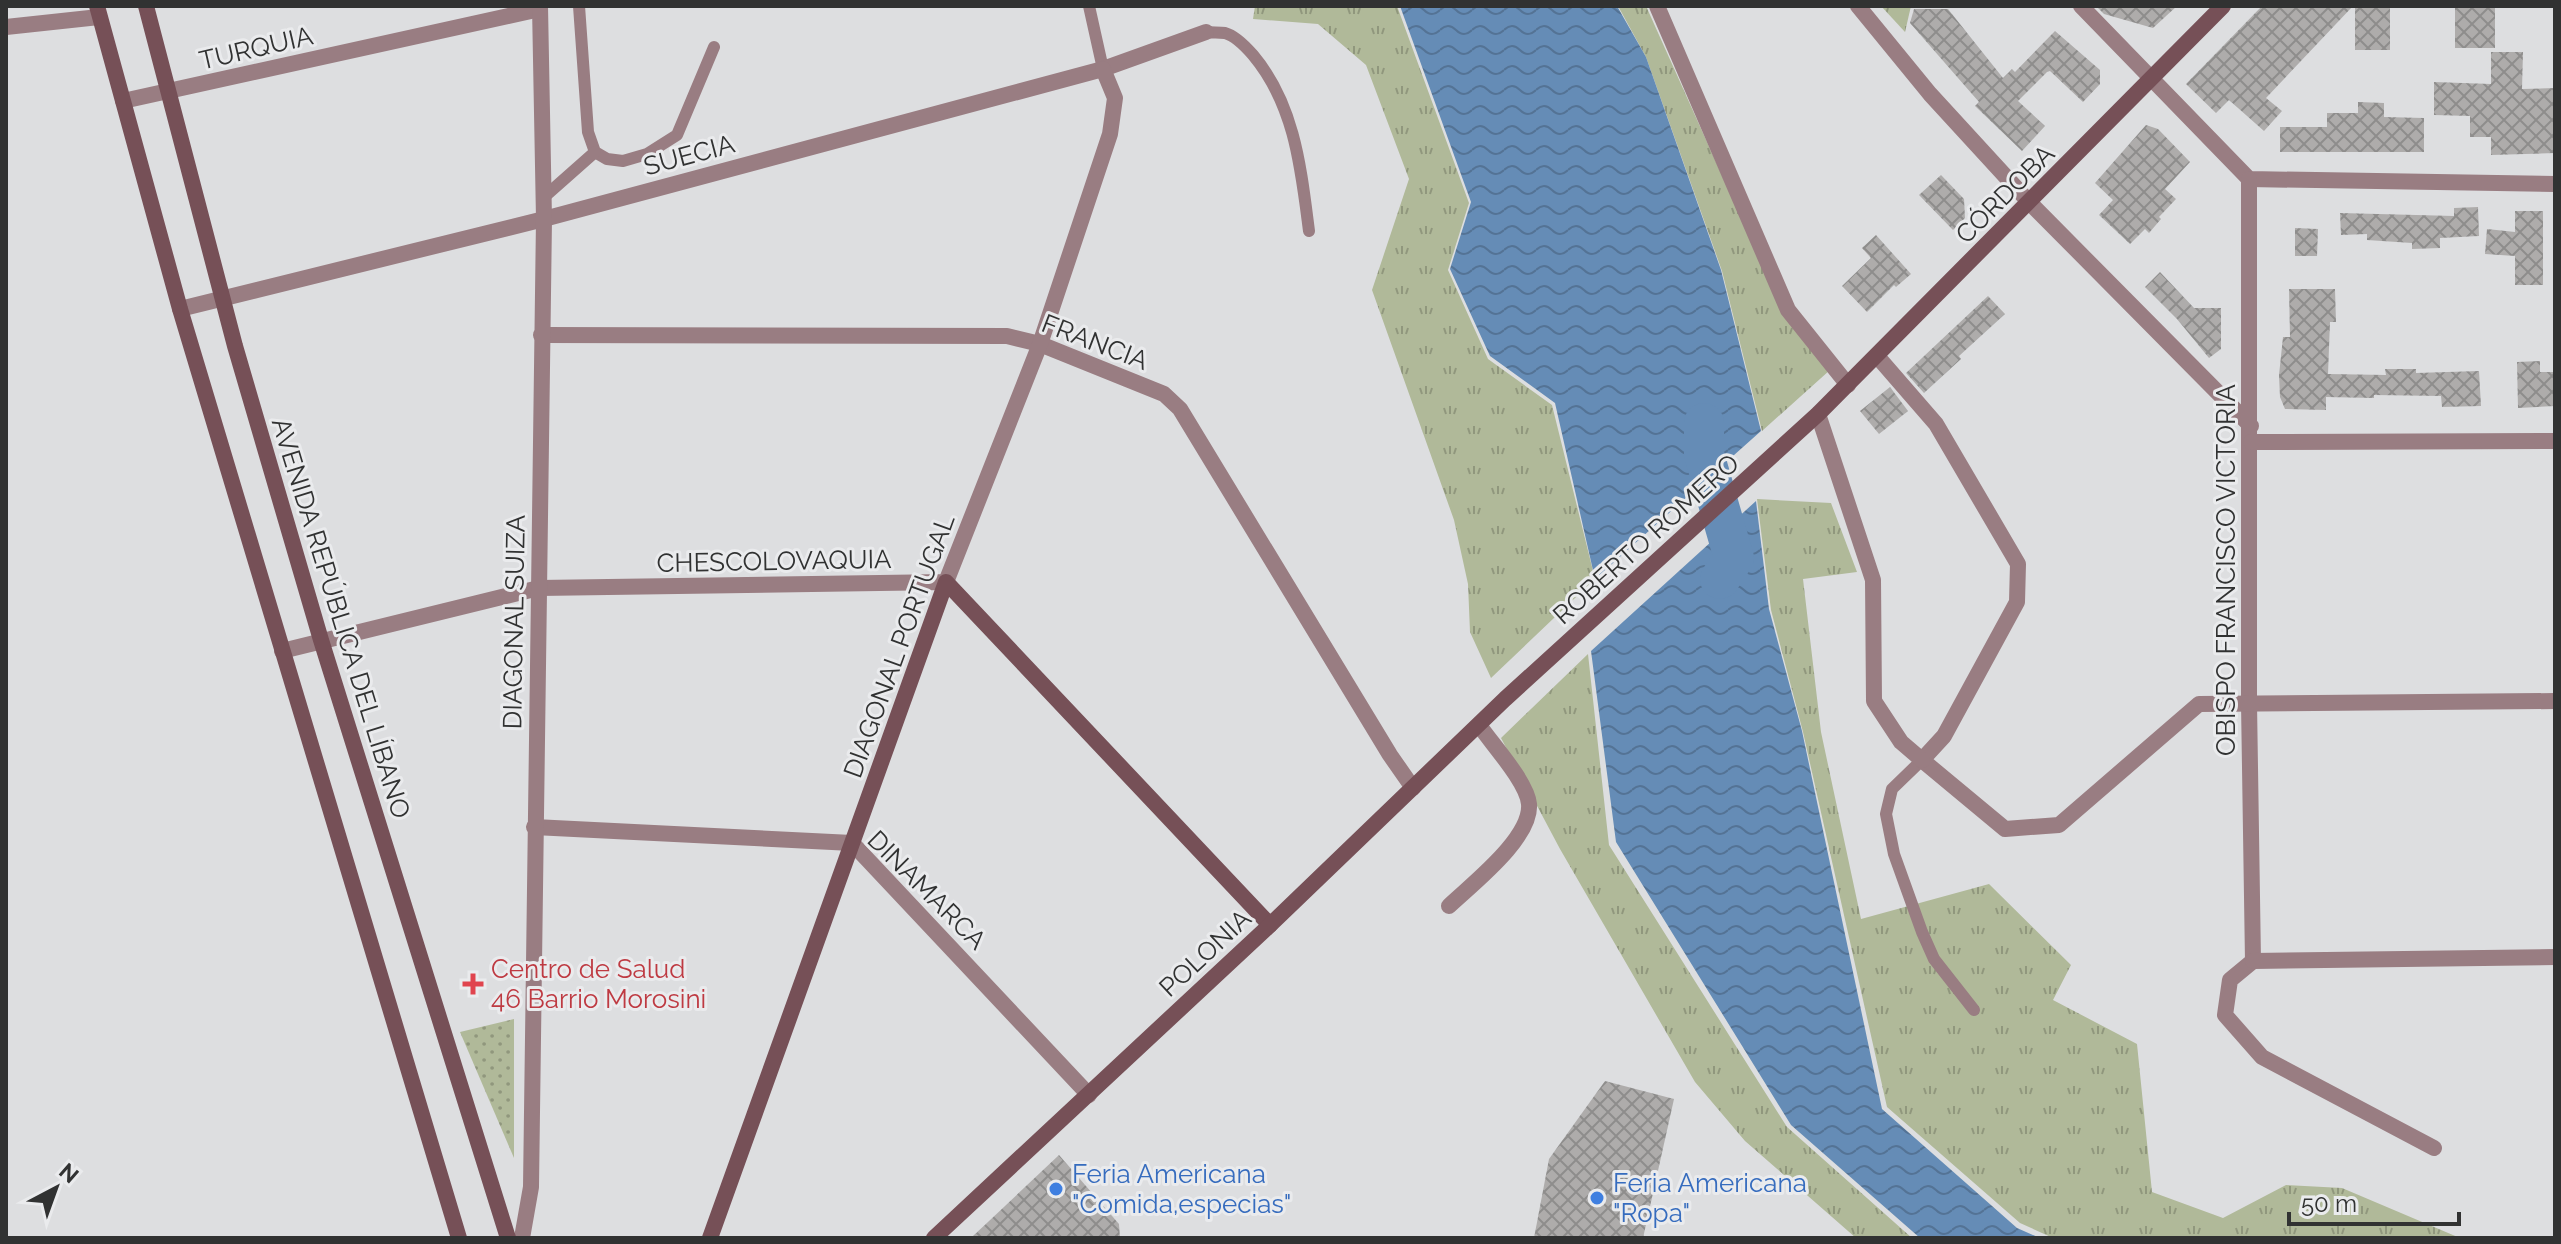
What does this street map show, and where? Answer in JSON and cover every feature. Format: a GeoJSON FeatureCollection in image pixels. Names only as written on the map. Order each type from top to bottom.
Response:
{"type":"FeatureCollection","features":[{"type":"Feature","properties":{"kind":"main road","name":"AVENIDA REPÚBLICA DEL LÍBANO"},"geometry":{"type":"LineString","coordinates":[[146,6],[235,346],[321,640],[508,1238]]}},
{"type":"Feature","properties":{"kind":"main road","name":"CÓRDOBA"},"geometry":{"type":"LineString","coordinates":[[1818,414],[2223,6]]}},
{"type":"Feature","properties":{"kind":"main road"},"geometry":{"type":"LineString","coordinates":[[98,12],[180,309],[459,1238]]}},
{"type":"Feature","properties":{"kind":"main road","name":"ROBERTO ROMERO"},"geometry":{"type":"LineString","coordinates":[[1505,699],[1818,414]]}},
{"type":"Feature","properties":{"kind":"main road"},"geometry":{"type":"LineString","coordinates":[[946,582],[1270,925]]}},
{"type":"Feature","properties":{"kind":"main road","name":"DIAGONAL PORTUGAL"},"geometry":{"type":"LineString","coordinates":[[710,1238],[946,582]]}},
{"type":"Feature","properties":{"kind":"main road","name":"POLONIA"},"geometry":{"type":"LineString","coordinates":[[934,1238],[1270,925],[1505,699]]}},
{"type":"Feature","properties":{"kind":"street"},"geometry":{"type":"LineString","coordinates":[[1657,6],[1788,310],[1848,385]]}},
{"type":"Feature","properties":{"kind":"street"},"geometry":{"type":"LineString","coordinates":[[1858,6],[1930,94],[2030,203],[2251,434],[2555,441]]}},
{"type":"Feature","properties":{"kind":"street"},"geometry":{"type":"LineString","coordinates":[[2081,6],[2249,179],[2555,184]]}},
{"type":"Feature","properties":{"kind":"street","name":"TURQUIA"},"geometry":{"type":"LineString","coordinates":[[123,101],[540,8]]}},
{"type":"Feature","properties":{"kind":"street","name":"DIAGONAL SUIZA"},"geometry":{"type":"LineString","coordinates":[[522,1238],[531,1187],[544,219],[540,8]]}},
{"type":"Feature","properties":{"kind":"street"},"geometry":{"type":"LineString","coordinates":[[6,27],[98,12]]}},
{"type":"Feature","properties":{"kind":"street","name":"SUECIA"},"geometry":{"type":"LineString","coordinates":[[180,309],[544,219],[1103,69],[1206,32]]}},
{"type":"Feature","properties":{"kind":"street","name":"DIAGONAL PORTUGAL"},"geometry":{"type":"LineString","coordinates":[[946,582],[1040,344],[1110,134],[1115,98],[1103,69]]}},
{"type":"Feature","properties":{"kind":"street","name":"OBISPO FRANCISCO VICTORIA"},"geometry":{"type":"LineString","coordinates":[[2249,179],[2249,703],[2253,961]]}},
{"type":"Feature","properties":{"kind":"street","name":"FRANCIA"},"geometry":{"type":"LineString","coordinates":[[541,335],[1007,336],[1040,344],[1164,394],[1180,409],[1413,788]]}},
{"type":"Feature","properties":{"kind":"street"},"geometry":{"type":"LineString","coordinates":[[1877,356],[1936,424],[2018,564],[2017,602],[1944,736],[1922,760]]}},
{"type":"Feature","properties":{"kind":"street"},"geometry":{"type":"LineString","coordinates":[[1818,414],[1873,580],[1874,701],[1901,742],[2005,829],[2059,825],[2199,704],[2555,701]]}},
{"type":"Feature","properties":{"kind":"street","name":"CHESCOLOVAQUIA"},"geometry":{"type":"LineString","coordinates":[[282,651],[539,588],[946,582]]}},
{"type":"Feature","properties":{"kind":"street"},"geometry":{"type":"LineString","coordinates":[[1449,906],[1526,826],[1529,804],[1523,788],[1479,725]]}},
{"type":"Feature","properties":{"kind":"street","name":"DINAMARCA"},"geometry":{"type":"LineString","coordinates":[[534,827],[852,843],[1089,1095]]}},
{"type":"Feature","properties":{"kind":"street"},"geometry":{"type":"LineString","coordinates":[[2434,1148],[2262,1057],[2225,1015],[2230,980],[2253,961],[2555,957]]}},
{"type":"Feature","properties":{"kind":"lane"},"geometry":{"type":"LineString","coordinates":[[579,6],[588,132],[595,152],[607,159],[623,161],[647,154],[677,135],[714,47]]}},
{"type":"Feature","properties":{"kind":"lane"},"geometry":{"type":"LineString","coordinates":[[1089,6],[1103,69]]}},
{"type":"Feature","properties":{"kind":"lane"},"geometry":{"type":"LineString","coordinates":[[1206,32],[1227,33],[1244,44],[1264,68],[1283,102],[1300,165],[1309,231]]}},
{"type":"Feature","properties":{"kind":"lane"},"geometry":{"type":"LineString","coordinates":[[543,198],[595,152]]}},
{"type":"Feature","properties":{"kind":"lane"},"geometry":{"type":"LineString","coordinates":[[1922,760],[1892,789],[1886,814],[1894,854],[1934,959],[1974,1010]]}},
{"type":"Feature","properties":{"kind":"green space"},"geometry":{"type":"Polygon","coordinates":[[[1255,6],[1397,6],[1469,203],[1448,270],[1488,359],[1552,405],[1595,579],[1491,678],[1470,632],[1468,584],[1454,520],[1372,290],[1409,179],[1366,65],[1318,24],[1253,19],[1255,6]]]}},
{"type":"Feature","properties":{"kind":"green space"},"geometry":{"type":"Polygon","coordinates":[[[1618,6],[1646,6],[1785,316],[1830,370],[1762,431],[1722,271],[1646,57],[1618,6]]]}},
{"type":"Feature","properties":{"kind":"green space"},"geometry":{"type":"Polygon","coordinates":[[[1881,6],[1911,6],[1905,32],[1881,6]]]}},
{"type":"Feature","properties":{"kind":"green space"},"geometry":{"type":"Polygon","coordinates":[[[1757,499],[1831,503],[1857,572],[1803,579],[1821,732],[1861,919],[1989,884],[2071,965],[2053,1000],[2137,1044],[2152,1192],[2223,1218],[2286,1185],[2342,1188],[2460,1238],[2053,1238],[2020,1223],[1887,1107],[1803,732],[1771,610],[1757,499]]]}},
{"type":"Feature","properties":{"kind":"green space"},"geometry":{"type":"Polygon","coordinates":[[[1588,654],[1609,845],[1787,1127],[1912,1238],[1856,1238],[1745,1141],[1695,1082],[1560,849],[1501,738],[1588,654]]]}},
{"type":"Feature","properties":{"kind":"green space"},"geometry":{"type":"Polygon","coordinates":[[[514,1019],[514,1158],[460,1032],[514,1019]]]}},
{"type":"Feature","properties":{"kind":"water"},"geometry":{"type":"Polygon","coordinates":[[[1400,6],[1617,6],[1646,57],[1721,270],[1761,431],[1595,579],[1555,403],[1490,356],[1450,269],[1471,202],[1400,6]]]}},
{"type":"Feature","properties":{"kind":"water"},"geometry":{"type":"Polygon","coordinates":[[[1756,501],[1769,609],[1802,731],[1882,1109],[2017,1228],[2040,1238],[1920,1238],[1791,1125],[1616,842],[1591,651],[1756,501]]]}},
{"type":"Feature","properties":{"kind":"building"},"geometry":{"type":"Polygon","coordinates":[[[2096,6],[2177,6],[2153,28],[2104,14],[2096,6]]]}},
{"type":"Feature","properties":{"kind":"building"},"geometry":{"type":"Polygon","coordinates":[[[2262,6],[2353,6],[2266,98],[2282,111],[2264,131],[2229,100],[2216,113],[2186,84],[2262,6]]]}},
{"type":"Feature","properties":{"kind":"building"},"geometry":{"type":"Polygon","coordinates":[[[2355,6],[2390,6],[2390,50],[2355,50],[2355,6]]]}},
{"type":"Feature","properties":{"kind":"building"},"geometry":{"type":"Polygon","coordinates":[[[2455,6],[2495,6],[2495,48],[2455,48],[2455,6]]]}},
{"type":"Feature","properties":{"kind":"building"},"geometry":{"type":"Polygon","coordinates":[[[1914,9],[1948,9],[2003,78],[2012,69],[2015,72],[2055,31],[2100,70],[2100,84],[2083,102],[2050,71],[2047,72],[2018,101],[2045,126],[2022,151],[1975,106],[1979,102],[1910,23],[1914,9]]]}},
{"type":"Feature","properties":{"kind":"building"},"geometry":{"type":"Polygon","coordinates":[[[2491,52],[2523,52],[2522,89],[2555,88],[2555,153],[2491,155],[2491,137],[2470,137],[2470,116],[2434,115],[2434,82],[2491,84],[2491,52]]]}},
{"type":"Feature","properties":{"kind":"building"},"geometry":{"type":"Polygon","coordinates":[[[2358,102],[2384,103],[2384,117],[2424,118],[2424,152],[2280,152],[2280,127],[2327,127],[2327,113],[2358,113],[2358,102]]]}},
{"type":"Feature","properties":{"kind":"building"},"geometry":{"type":"Polygon","coordinates":[[[2146,125],[2158,129],[2190,162],[2165,189],[2176,199],[2149,233],[2145,229],[2130,244],[2099,215],[2113,200],[2095,183],[2146,125]]]}},
{"type":"Feature","properties":{"kind":"building"},"geometry":{"type":"Polygon","coordinates":[[[1941,175],[1964,199],[1965,218],[1953,230],[1919,195],[1941,175]]]}},
{"type":"Feature","properties":{"kind":"building"},"geometry":{"type":"Polygon","coordinates":[[[2478,207],[2479,236],[2440,238],[2440,248],[2412,249],[2412,243],[2367,240],[2367,234],[2341,235],[2340,213],[2454,216],[2454,208],[2478,207]]]}},
{"type":"Feature","properties":{"kind":"building"},"geometry":{"type":"Polygon","coordinates":[[[2515,211],[2543,211],[2543,285],[2515,285],[2515,256],[2485,254],[2487,229],[2515,232],[2515,211]]]}},
{"type":"Feature","properties":{"kind":"building"},"geometry":{"type":"Polygon","coordinates":[[[2295,228],[2318,229],[2317,256],[2295,256],[2295,228]]]}},
{"type":"Feature","properties":{"kind":"building"},"geometry":{"type":"Polygon","coordinates":[[[1876,235],[1911,274],[1896,287],[1894,285],[1867,312],[1842,286],[1871,258],[1862,248],[1876,235]]]}},
{"type":"Feature","properties":{"kind":"building"},"geometry":{"type":"Polygon","coordinates":[[[2160,272],[2194,308],[2221,308],[2221,349],[2209,358],[2145,287],[2160,272]]]}},
{"type":"Feature","properties":{"kind":"building"},"geometry":{"type":"Polygon","coordinates":[[[2289,289],[2335,289],[2336,322],[2330,322],[2328,374],[2386,375],[2385,369],[2416,369],[2416,373],[2479,371],[2481,406],[2442,407],[2441,396],[2374,395],[2374,398],[2326,397],[2326,410],[2285,409],[2280,397],[2279,375],[2283,337],[2290,337],[2289,289]]]}},
{"type":"Feature","properties":{"kind":"building"},"geometry":{"type":"Polygon","coordinates":[[[1988,296],[2005,314],[1924,393],[1906,373],[1988,296]]]}},
{"type":"Feature","properties":{"kind":"building"},"geometry":{"type":"Polygon","coordinates":[[[2540,361],[2540,372],[2555,372],[2555,406],[2518,408],[2517,362],[2540,361]]]}},
{"type":"Feature","properties":{"kind":"building"},"geometry":{"type":"Polygon","coordinates":[[[1890,387],[1908,411],[1879,434],[1860,411],[1890,387]]]}},
{"type":"Feature","properties":{"kind":"building","name":"Feria Americana \"Ropa\""},"geometry":{"type":"Polygon","coordinates":[[[1605,1081],[1674,1099],[1643,1238],[1534,1238],[1549,1159],[1605,1081]]]}},
{"type":"Feature","properties":{"kind":"building","name":"Feria Americana \"Comida,especias\""},"geometry":{"type":"Polygon","coordinates":[[[1059,1155],[1119,1224],[1120,1238],[971,1238],[1059,1155]]]}},
{"type":"Feature","properties":{"kind":"waterway"},"geometry":{"type":"LineString","coordinates":[[1704,423],[1704,454],[1734,558],[1720,579]]}},
{"type":"Feature","properties":{"kind":"place","name":"Centro de Salud 46 Barrio Morosini"},"geometry":{"type":"Point","coordinates":[473,984]}},
{"type":"Feature","properties":{"kind":"place","name":"Feria Americana \"Comida,especias\""},"geometry":{"type":"Point","coordinates":[1056,1189]}},
{"type":"Feature","properties":{"kind":"place","name":"Feria Americana \"Ropa\""},"geometry":{"type":"Point","coordinates":[1597,1198]}}]}
